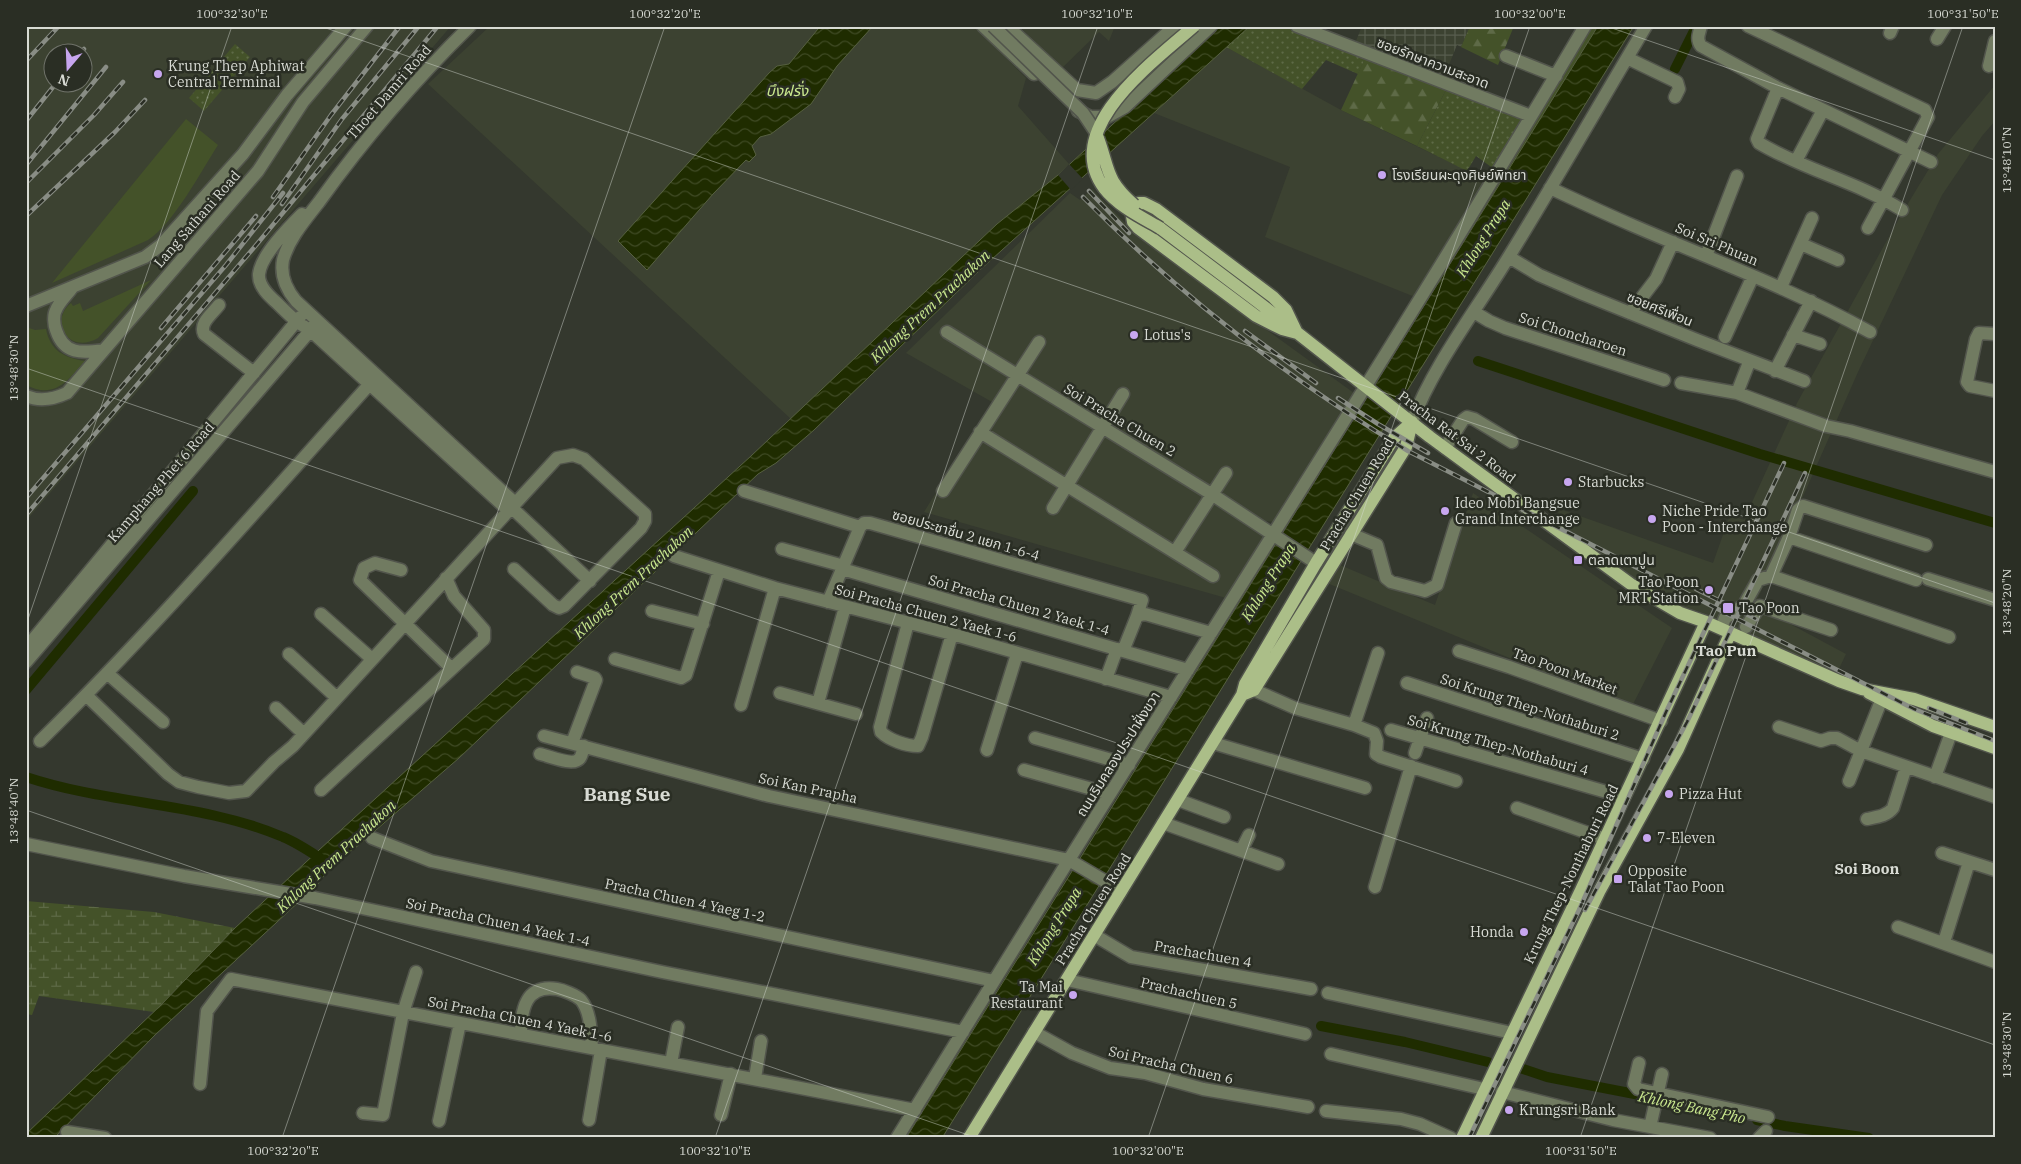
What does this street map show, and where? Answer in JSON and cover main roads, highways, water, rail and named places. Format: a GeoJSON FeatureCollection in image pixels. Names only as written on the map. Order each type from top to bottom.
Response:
{"type":"FeatureCollection","features":[{"type":"Feature","properties":{"kind":"main road","name":"Pracha Rat Sai 2 Road"},"geometry":{"type":"LineString","coordinates":[[1194,26],[1122,91],[1111,106],[1096,134],[1110,179],[1119,191],[1160,228],[1445,448],[1632,585],[1680,613],[1706,622],[1825,676],[1862,689],[1914,699],[1995,727]]}},
{"type":"Feature","properties":{"kind":"main road"},"geometry":{"type":"LineString","coordinates":[[1140,204],[1149,204],[1273,297],[1286,310],[1297,333],[1256,316],[1138,228],[1133,222],[1134,209],[1140,204]]}},
{"type":"Feature","properties":{"kind":"main road","name":"Pracha Chuen Road"},"geometry":{"type":"LineString","coordinates":[[969,1138],[1213,743],[1248,693],[1406,447],[1412,422]]}},
{"type":"Feature","properties":{"kind":"main road","name":"Pracha Chuen Road"},"geometry":{"type":"LineString","coordinates":[[1248,693],[1245,684],[1312,560],[1394,438],[1412,422]]}},
{"type":"Feature","properties":{"kind":"main road","name":"Krung Thep-Nonthaburi Road"},"geometry":{"type":"LineString","coordinates":[[1462,1138],[1661,721],[1706,622]]}},
{"type":"Feature","properties":{"kind":"main road"},"geometry":{"type":"LineString","coordinates":[[1481,1138],[1600,890],[1678,749],[1730,634]]}},
{"type":"Feature","properties":{"kind":"main road","name":"Pracha Rat Sai 2 Road"},"geometry":{"type":"LineString","coordinates":[[1862,689],[1881,701],[1951,733],[1995,748]]}},
{"type":"Feature","properties":{"kind":"main road"},"geometry":{"type":"LineString","coordinates":[[1484,1089],[1501,1095]]}},
{"type":"Feature","properties":{"kind":"water","name":"บึงฝรั่ง"},"geometry":{"type":"Polygon","coordinates":[[[817,26],[873,26],[837,66],[811,104],[771,134],[760,137],[752,146],[756,155],[749,162],[746,160],[713,194],[647,270],[618,241],[769,73],[777,66],[789,64],[818,29],[817,26]]]}},
{"type":"Feature","properties":{"kind":"water","name":"Khlong Prem Prachakon"},"geometry":{"type":"Polygon","coordinates":[[[1219,26],[1250,26],[981,269],[814,430],[776,463],[758,474],[459,758],[354,849],[337,858],[317,885],[155,1035],[54,1138],[26,1138],[26,1134],[161,1005],[235,928],[751,456],[997,224],[1058,175],[1219,26]]]}},
{"type":"Feature","properties":{"kind":"water","name":"Khlong Prapa"},"geometry":{"type":"Polygon","coordinates":[[[1598,26],[1634,26],[942,1138],[906,1138],[1598,26]]]}},
{"type":"Feature","properties":{"kind":"waterway"},"geometry":{"type":"LineString","coordinates":[[1675,69],[1694,31]]}},
{"type":"Feature","properties":{"kind":"waterway"},"geometry":{"type":"LineString","coordinates":[[1478,361],[1760,454],[1995,523]]}},
{"type":"Feature","properties":{"kind":"waterway"},"geometry":{"type":"LineString","coordinates":[[26,690],[193,491]]}},
{"type":"Feature","properties":{"kind":"waterway","name":"Khlong Prem Prachakon"},"geometry":{"type":"LineString","coordinates":[[26,777],[90,793],[188,810],[252,826],[289,839],[326,862]]}},
{"type":"Feature","properties":{"kind":"waterway","name":"Khlong Bang Pho"},"geometry":{"type":"LineString","coordinates":[[1321,1026],[1405,1042],[1488,1062]]}},
{"type":"Feature","properties":{"kind":"waterway","name":"Khlong Bang Pho"},"geometry":{"type":"LineString","coordinates":[[1517,1067],[1547,1077],[1645,1096]]}},
{"type":"Feature","properties":{"kind":"waterway","name":"Khlong Bang Pho"},"geometry":{"type":"LineString","coordinates":[[1757,1120],[1869,1138]]}},
{"type":"Feature","properties":{"kind":"railway"},"geometry":{"type":"LineString","coordinates":[[273,197],[331,115],[400,26]]}},
{"type":"Feature","properties":{"kind":"railway"},"geometry":{"type":"LineString","coordinates":[[282,204],[342,119],[419,26]]}},
{"type":"Feature","properties":{"kind":"railway"},"geometry":{"type":"LineString","coordinates":[[26,515],[257,244],[438,26]]}},
{"type":"Feature","properties":{"kind":"railway"},"geometry":{"type":"LineString","coordinates":[[26,61],[58,27]]}},
{"type":"Feature","properties":{"kind":"railway"},"geometry":{"type":"LineString","coordinates":[[26,165],[106,67]]}},
{"type":"Feature","properties":{"kind":"railway"},"geometry":{"type":"LineString","coordinates":[[26,183],[94,115],[123,82]]}},
{"type":"Feature","properties":{"kind":"railway"},"geometry":{"type":"LineString","coordinates":[[26,121],[49,92]]}},
{"type":"Feature","properties":{"kind":"railway"},"geometry":{"type":"LineString","coordinates":[[26,216],[115,132],[145,100]]}},
{"type":"Feature","properties":{"kind":"railway"},"geometry":{"type":"LineString","coordinates":[[1089,191],[1129,233]]}},
{"type":"Feature","properties":{"kind":"railway"},"geometry":{"type":"LineString","coordinates":[[26,498],[226,265],[283,193]]}},
{"type":"Feature","properties":{"kind":"railway"},"geometry":{"type":"LineString","coordinates":[[1083,197],[1158,268],[1237,334],[1321,395],[1408,451],[1914,709],[1995,741]]}},
{"type":"Feature","properties":{"kind":"railway"},"geometry":{"type":"LineString","coordinates":[[161,328],[256,216]]}},
{"type":"Feature","properties":{"kind":"railway"},"geometry":{"type":"LineString","coordinates":[[1245,331],[1316,383]]}},
{"type":"Feature","properties":{"kind":"railway"},"geometry":{"type":"LineString","coordinates":[[1338,398],[1428,453]]}},
{"type":"Feature","properties":{"kind":"railway"},"geometry":{"type":"LineString","coordinates":[[1469,1138],[1579,910],[1666,712],[1784,463]]}},
{"type":"Feature","properties":{"kind":"railway"},"geometry":{"type":"LineString","coordinates":[[1585,910],[1687,722],[1805,473]]}},
{"type":"Feature","properties":{"kind":"railway"},"geometry":{"type":"LineString","coordinates":[[1696,589],[1756,619]]}},
{"type":"Feature","properties":{"kind":"railway"},"geometry":{"type":"LineString","coordinates":[[1929,708],[1966,723]]}},
{"type":"Feature","properties":{"kind":"place","name":"Krung Thep Aphiwat Central Terminal"},"geometry":{"type":"Point","coordinates":[158,74]}},
{"type":"Feature","properties":{"kind":"place","name":"โรงเรียนผะดุงศิษย์พิทยา"},"geometry":{"type":"Point","coordinates":[1382,175]}},
{"type":"Feature","properties":{"kind":"place","name":"Lotus's"},"geometry":{"type":"Point","coordinates":[1134,335]}},
{"type":"Feature","properties":{"kind":"place","name":"Starbucks"},"geometry":{"type":"Point","coordinates":[1568,482]}},
{"type":"Feature","properties":{"kind":"place","name":"Ideo Mobi Bangsue Grand Interchange"},"geometry":{"type":"Point","coordinates":[1445,511]}},
{"type":"Feature","properties":{"kind":"place","name":"Niche Pride Tao Poon - Interchange"},"geometry":{"type":"Point","coordinates":[1652,519]}},
{"type":"Feature","properties":{"kind":"place","name":"ตลาดเตาปูน"},"geometry":{"type":"Point","coordinates":[1578,560]}},
{"type":"Feature","properties":{"kind":"place","name":"Tao Poon MRT Station"},"geometry":{"type":"Point","coordinates":[1709,590]}},
{"type":"Feature","properties":{"kind":"place","name":"Tao Poon"},"geometry":{"type":"Point","coordinates":[1728,608]}},
{"type":"Feature","properties":{"kind":"place","name":"Pizza Hut"},"geometry":{"type":"Point","coordinates":[1669,794]}},
{"type":"Feature","properties":{"kind":"place","name":"7-Eleven"},"geometry":{"type":"Point","coordinates":[1647,838]}},
{"type":"Feature","properties":{"kind":"place","name":"Opposite Talat Tao Poon"},"geometry":{"type":"Point","coordinates":[1618,879]}},
{"type":"Feature","properties":{"kind":"place","name":"Honda"},"geometry":{"type":"Point","coordinates":[1524,932]}},
{"type":"Feature","properties":{"kind":"place","name":"Ta Mai Restaurant"},"geometry":{"type":"Point","coordinates":[1073,995]}},
{"type":"Feature","properties":{"kind":"place","name":"Krungsri Bank"},"geometry":{"type":"Point","coordinates":[1509,1110]}},
{"type":"Feature","properties":{"kind":"district","name":"Tao Pun"},"geometry":{"type":"Point","coordinates":[1726,650]}},
{"type":"Feature","properties":{"kind":"district","name":"Bang Sue"},"geometry":{"type":"Point","coordinates":[627,794]}},
{"type":"Feature","properties":{"kind":"district","name":"Soi Boon"},"geometry":{"type":"Point","coordinates":[1867,868]}}]}
